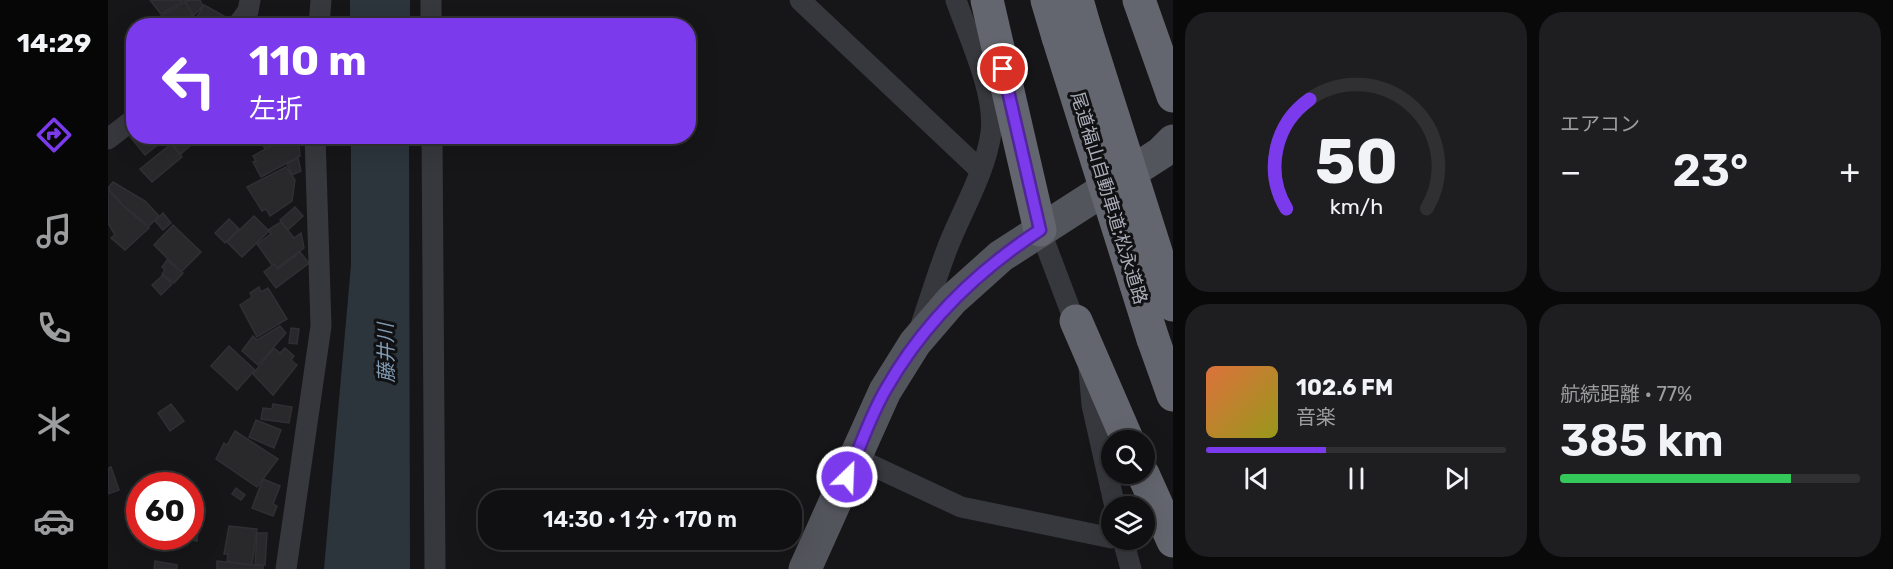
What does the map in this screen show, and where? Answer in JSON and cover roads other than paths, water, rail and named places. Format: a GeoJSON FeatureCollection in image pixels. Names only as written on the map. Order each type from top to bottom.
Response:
{"type":"FeatureCollection","features":[{"type":"Feature","properties":{"kind":"highway"},"geometry":{"type":"LineString","coordinates":[[987,0],[1040,230]]}},
{"type":"Feature","properties":{"kind":"highway","name":"尾道福山自動車道;松永道路"},"geometry":{"type":"LineString","coordinates":[[1047,0],[1074,22],[1173,305]]}},
{"type":"Feature","properties":{"kind":"highway"},"geometry":{"type":"LineString","coordinates":[[1139,0],[1173,96]]}},
{"type":"Feature","properties":{"kind":"highway","name":"尾道福山自動車道;松永道路"},"geometry":{"type":"LineString","coordinates":[[1074,22],[1153,339],[1173,394]]}},
{"type":"Feature","properties":{"kind":"highway"},"geometry":{"type":"LineString","coordinates":[[1076,321],[1123,430]]}},
{"type":"Feature","properties":{"kind":"highway"},"geometry":{"type":"LineString","coordinates":[[1147,484],[1173,541]]}},
{"type":"Feature","properties":{"kind":"main road"},"geometry":{"type":"LineString","coordinates":[[805,569],[885,391],[915,343],[952,300],[1001,256],[1161,153],[1173,141]]}},
{"type":"Feature","properties":{"kind":"street"},"geometry":{"type":"LineString","coordinates":[[243,18],[248,11],[250,0]]}},
{"type":"Feature","properties":{"kind":"street"},"geometry":{"type":"LineString","coordinates":[[320,18],[321,0]]}},
{"type":"Feature","properties":{"kind":"street"},"geometry":{"type":"LineString","coordinates":[[431,0],[431,18]]}},
{"type":"Feature","properties":{"kind":"street"},"geometry":{"type":"LineString","coordinates":[[800,0],[980,170]]}},
{"type":"Feature","properties":{"kind":"street"},"geometry":{"type":"LineString","coordinates":[[915,343],[947,249],[980,170],[991,132],[989,105],[956,0]]}},
{"type":"Feature","properties":{"kind":"street"},"geometry":{"type":"LineString","coordinates":[[108,139],[126,125]]}},
{"type":"Feature","properties":{"kind":"street"},"geometry":{"type":"LineString","coordinates":[[286,569],[321,327],[315,144]]}},
{"type":"Feature","properties":{"kind":"street"},"geometry":{"type":"LineString","coordinates":[[432,144],[435,569]]}},
{"type":"Feature","properties":{"kind":"street"},"geometry":{"type":"LineString","coordinates":[[1040,230],[1076,321],[1089,371],[1092,405],[1113,496]]}},
{"type":"Feature","properties":{"kind":"street"},"geometry":{"type":"LineString","coordinates":[[856,458],[961,507],[1101,536]]}},
{"type":"Feature","properties":{"kind":"street"},"geometry":{"type":"LineString","coordinates":[[1126,550],[1131,569]]}},
{"type":"Feature","properties":{"kind":"water"},"geometry":{"type":"Polygon","coordinates":[[[350,0],[410,0],[410,18],[350,18],[350,0]]]}},
{"type":"Feature","properties":{"kind":"water","name":"藤井川"},"geometry":{"type":"Polygon","coordinates":[[[351,144],[409,144],[410,569],[324,569],[351,265],[351,144]]]}}]}
